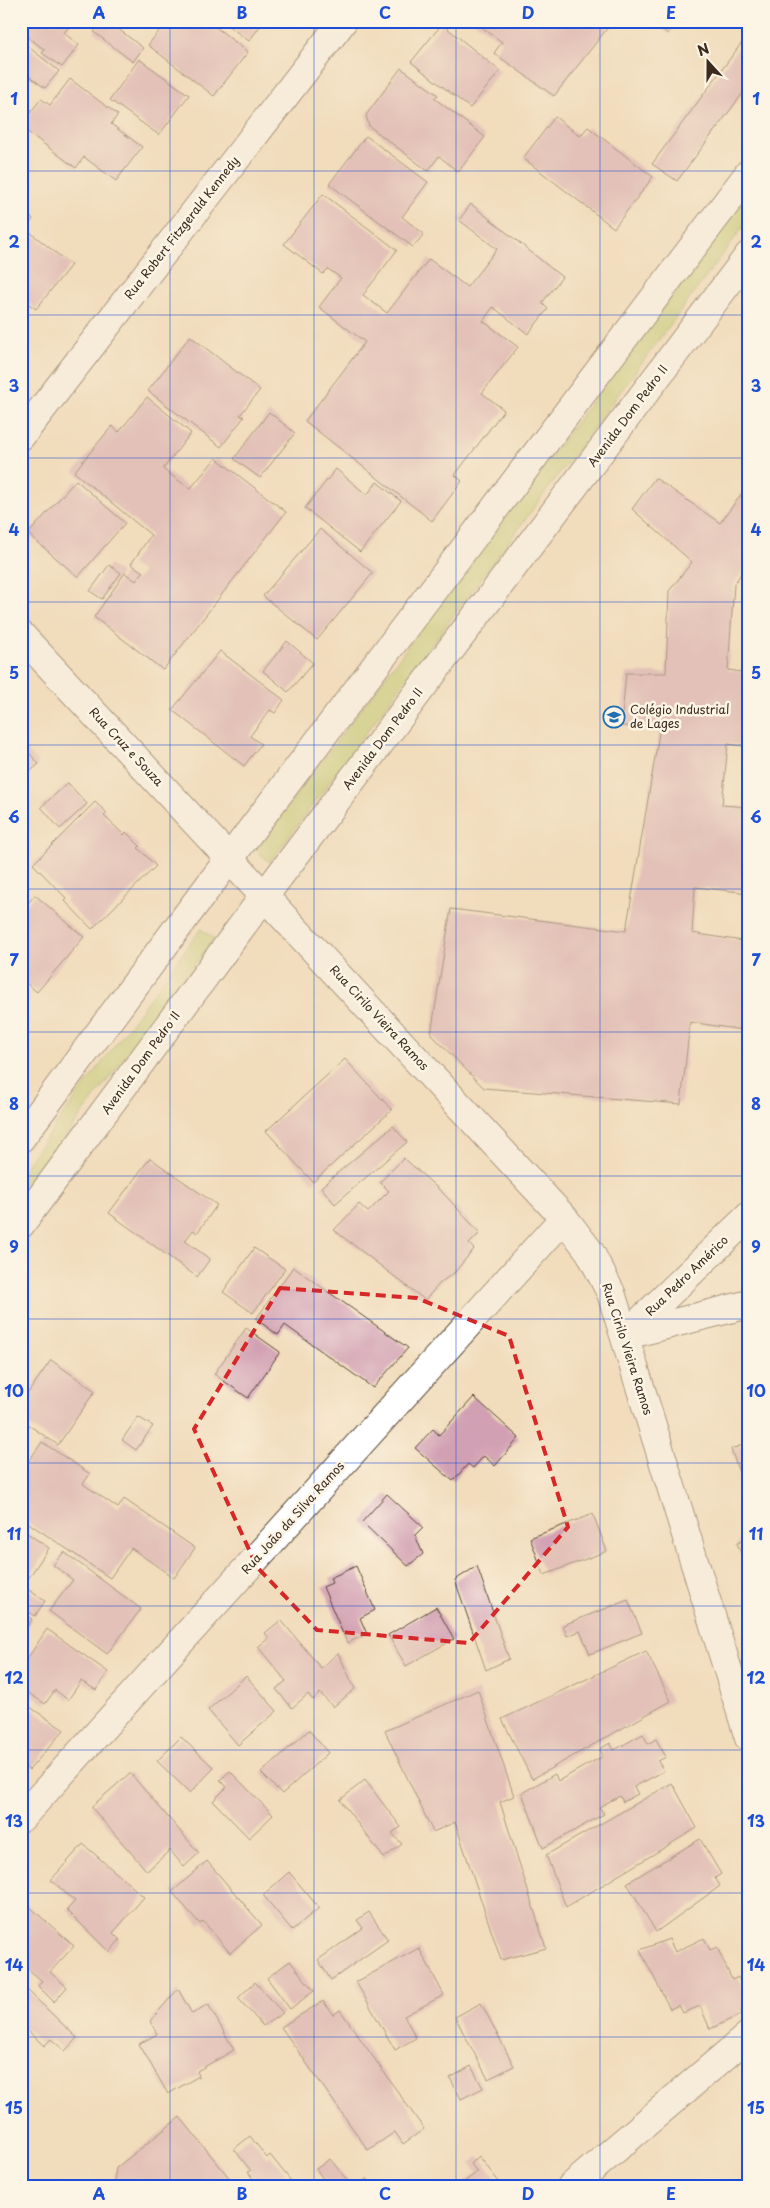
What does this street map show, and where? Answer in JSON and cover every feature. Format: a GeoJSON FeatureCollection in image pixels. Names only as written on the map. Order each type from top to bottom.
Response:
{"type":"FeatureCollection","features":[{"type":"Feature","properties":{"kind":"main road","name":"Rua Robert Fitzgerald Kennedy"},"geometry":{"type":"LineString","coordinates":[[21,436],[343,21]]}},
{"type":"Feature","properties":{"kind":"main road"},"geometry":{"type":"LineString","coordinates":[[21,1138],[230,858],[749,173]]}},
{"type":"Feature","properties":{"kind":"main road","name":"Avenida Dom Pedro II"},"geometry":{"type":"LineString","coordinates":[[21,1224],[265,896],[749,255]]}},
{"type":"Feature","properties":{"kind":"main road","name":"Rua Cruz e Souza"},"geometry":{"type":"LineString","coordinates":[[21,635],[265,896]]}},
{"type":"Feature","properties":{"kind":"main road","name":"Rua Cirilo Vieira Ramos"},"geometry":{"type":"LineString","coordinates":[[265,896],[564,1218],[590,1252],[611,1293],[749,1738]]}},
{"type":"Feature","properties":{"kind":"main road","name":"Rua Pedro Américo"},"geometry":{"type":"LineString","coordinates":[[625,1336],[749,1216]]}},
{"type":"Feature","properties":{"kind":"main road","name":"Rua João da Silva Ramos"},"geometry":{"type":"LineString","coordinates":[[21,1818],[564,1218]]}},
{"type":"Feature","properties":{"kind":"main road"},"geometry":{"type":"LineString","coordinates":[[625,1336],[749,1304]]}},
{"type":"Feature","properties":{"kind":"main road"},"geometry":{"type":"LineString","coordinates":[[571,2187],[749,2035]]}},
{"type":"Feature","properties":{"kind":"highlighted area"},"geometry":{"type":"Polygon","coordinates":[[[280,1288],[417,1298],[509,1336],[568,1527],[469,1643],[317,1630],[257,1567],[194,1429],[280,1288]]]}},
{"type":"Feature","properties":{"kind":"green space"},"geometry":{"type":"Polygon","coordinates":[[[749,192],[749,219],[270,862],[255,850],[749,192]]]}},
{"type":"Feature","properties":{"kind":"green space"},"geometry":{"type":"Polygon","coordinates":[[[201,929],[214,938],[21,1196],[21,1172],[201,929]]]}},
{"type":"Feature","properties":{"kind":"building"},"geometry":{"type":"Polygon","coordinates":[[[21,21],[73,21],[64,33],[79,45],[62,67],[42,53],[45,50],[21,32],[21,21]]]}},
{"type":"Feature","properties":{"kind":"building"},"geometry":{"type":"Polygon","coordinates":[[[103,21],[108,21],[143,48],[133,62],[94,32],[103,21]]]}},
{"type":"Feature","properties":{"kind":"building"},"geometry":{"type":"Polygon","coordinates":[[[120,21],[135,21],[130,28],[120,21]]]}},
{"type":"Feature","properties":{"kind":"building"},"geometry":{"type":"Polygon","coordinates":[[[167,21],[208,21],[248,52],[214,96],[148,45],[167,21]]]}},
{"type":"Feature","properties":{"kind":"building"},"geometry":{"type":"Polygon","coordinates":[[[222,21],[264,21],[249,41],[222,21]]]}},
{"type":"Feature","properties":{"kind":"building"},"geometry":{"type":"Polygon","coordinates":[[[473,21],[565,21],[568,24],[570,21],[613,21],[554,96],[494,53],[502,42],[473,21]]]}},
{"type":"Feature","properties":{"kind":"building"},"geometry":{"type":"Polygon","coordinates":[[[651,21],[678,21],[668,34],[651,21]]]}},
{"type":"Feature","properties":{"kind":"building"},"geometry":{"type":"Polygon","coordinates":[[[442,24],[500,71],[470,108],[411,62],[442,24]]]}},
{"type":"Feature","properties":{"kind":"building"},"geometry":{"type":"Polygon","coordinates":[[[749,33],[749,85],[677,181],[652,164],[749,33]]]}},
{"type":"Feature","properties":{"kind":"building"},"geometry":{"type":"Polygon","coordinates":[[[21,41],[59,71],[45,88],[21,70],[21,41]]]}},
{"type":"Feature","properties":{"kind":"building"},"geometry":{"type":"Polygon","coordinates":[[[139,59],[189,95],[159,135],[110,100],[139,59]]]}},
{"type":"Feature","properties":{"kind":"building"},"geometry":{"type":"Polygon","coordinates":[[[401,68],[438,95],[434,98],[485,137],[458,172],[439,156],[428,171],[369,126],[366,115],[401,68]]]}},
{"type":"Feature","properties":{"kind":"building"},"geometry":{"type":"Polygon","coordinates":[[[70,79],[118,115],[111,124],[142,147],[116,181],[84,157],[76,168],[21,127],[21,124],[41,99],[50,105],[70,79]]]}},
{"type":"Feature","properties":{"kind":"building"},"geometry":{"type":"Polygon","coordinates":[[[555,117],[580,136],[588,127],[653,177],[614,228],[523,158],[555,117]]]}},
{"type":"Feature","properties":{"kind":"building"},"geometry":{"type":"Polygon","coordinates":[[[366,136],[428,182],[402,217],[424,234],[413,247],[329,184],[366,136]]]}},
{"type":"Feature","properties":{"kind":"building"},"geometry":{"type":"Polygon","coordinates":[[[323,194],[397,250],[363,295],[387,313],[429,259],[467,287],[497,249],[459,220],[471,204],[562,277],[542,303],[548,309],[528,334],[493,307],[483,321],[518,347],[482,393],[504,410],[455,475],[462,481],[432,521],[305,421],[365,342],[319,307],[341,278],[328,269],[323,274],[284,244],[323,194]]]}},
{"type":"Feature","properties":{"kind":"building"},"geometry":{"type":"Polygon","coordinates":[[[21,209],[33,219],[26,229],[71,265],[36,309],[23,300],[21,301],[21,209]]]}},
{"type":"Feature","properties":{"kind":"building"},"geometry":{"type":"Polygon","coordinates":[[[190,336],[260,390],[240,415],[244,417],[221,447],[148,391],[190,336]]]}},
{"type":"Feature","properties":{"kind":"building"},"geometry":{"type":"Polygon","coordinates":[[[147,397],[191,433],[163,469],[190,489],[216,458],[286,512],[163,670],[94,617],[125,573],[136,581],[143,572],[131,564],[151,535],[74,472],[112,426],[119,432],[147,397]]]}},
{"type":"Feature","properties":{"kind":"building"},"geometry":{"type":"Polygon","coordinates":[[[269,412],[295,433],[260,478],[234,459],[269,412]]]}},
{"type":"Feature","properties":{"kind":"building"},"geometry":{"type":"Polygon","coordinates":[[[336,469],[367,495],[377,482],[401,501],[360,552],[305,508],[336,469]]]}},
{"type":"Feature","properties":{"kind":"building"},"geometry":{"type":"Polygon","coordinates":[[[655,478],[720,523],[749,484],[749,562],[734,584],[728,670],[749,673],[749,747],[728,744],[722,805],[749,807],[749,893],[695,887],[692,933],[749,942],[749,1031],[690,1022],[681,1104],[484,1088],[431,1034],[451,909],[626,931],[660,727],[621,726],[626,673],[666,673],[669,591],[692,562],[632,509],[655,478]]]}},
{"type":"Feature","properties":{"kind":"building"},"geometry":{"type":"Polygon","coordinates":[[[76,480],[125,523],[78,577],[28,534],[76,480]]]}},
{"type":"Feature","properties":{"kind":"building"},"geometry":{"type":"Polygon","coordinates":[[[320,529],[373,573],[317,640],[263,596],[320,529]]]}},
{"type":"Feature","properties":{"kind":"building"},"geometry":{"type":"Polygon","coordinates":[[[109,565],[121,573],[102,599],[90,591],[109,565]]]}},
{"type":"Feature","properties":{"kind":"building"},"geometry":{"type":"Polygon","coordinates":[[[287,641],[313,663],[288,692],[263,671],[287,641]]]}},
{"type":"Feature","properties":{"kind":"building"},"geometry":{"type":"Polygon","coordinates":[[[220,651],[284,700],[275,713],[270,710],[250,736],[261,744],[244,766],[172,710],[220,651]]]}},
{"type":"Feature","properties":{"kind":"building"},"geometry":{"type":"Polygon","coordinates":[[[21,744],[39,764],[21,779],[21,744]]]}},
{"type":"Feature","properties":{"kind":"building"},"geometry":{"type":"Polygon","coordinates":[[[68,783],[87,804],[60,829],[41,807],[68,783]]]}},
{"type":"Feature","properties":{"kind":"building"},"geometry":{"type":"Polygon","coordinates":[[[95,802],[107,813],[104,816],[124,835],[126,832],[140,846],[138,848],[156,866],[92,929],[65,901],[67,899],[33,864],[95,802]]]}},
{"type":"Feature","properties":{"kind":"building"},"geometry":{"type":"Polygon","coordinates":[[[35,895],[84,937],[37,992],[21,979],[21,911],[35,895]]]}},
{"type":"Feature","properties":{"kind":"building"},"geometry":{"type":"Polygon","coordinates":[[[345,1059],[392,1110],[313,1182],[266,1131],[345,1059]]]}},
{"type":"Feature","properties":{"kind":"building"},"geometry":{"type":"Polygon","coordinates":[[[393,1126],[407,1142],[335,1204],[321,1187],[393,1126]]]}},
{"type":"Feature","properties":{"kind":"building"},"geometry":{"type":"Polygon","coordinates":[[[150,1158],[217,1205],[197,1233],[193,1230],[185,1241],[210,1259],[197,1277],[109,1213],[150,1158]]]}},
{"type":"Feature","properties":{"kind":"building"},"geometry":{"type":"Polygon","coordinates":[[[404,1158],[444,1194],[480,1233],[469,1244],[474,1249],[454,1273],[441,1282],[425,1300],[334,1230],[359,1204],[368,1212],[389,1191],[380,1182],[404,1158]]]}},
{"type":"Feature","properties":{"kind":"building"},"geometry":{"type":"Polygon","coordinates":[[[254,1248],[285,1269],[253,1313],[223,1292],[254,1248]]]}},
{"type":"Feature","properties":{"kind":"building"},"geometry":{"type":"Polygon","coordinates":[[[293,1267],[408,1348],[373,1388],[285,1325],[278,1335],[256,1319],[293,1267]]]}},
{"type":"Feature","properties":{"kind":"building"},"geometry":{"type":"Polygon","coordinates":[[[246,1328],[280,1352],[248,1398],[214,1374],[246,1328]]]}},
{"type":"Feature","properties":{"kind":"building"},"geometry":{"type":"Polygon","coordinates":[[[51,1360],[95,1391],[58,1445],[21,1420],[21,1403],[51,1360]]]}},
{"type":"Feature","properties":{"kind":"building"},"geometry":{"type":"Polygon","coordinates":[[[474,1397],[519,1438],[495,1466],[484,1456],[473,1468],[468,1464],[453,1481],[415,1448],[433,1429],[439,1435],[474,1397]]]}},
{"type":"Feature","properties":{"kind":"building"},"geometry":{"type":"Polygon","coordinates":[[[138,1417],[153,1426],[136,1450],[122,1440],[138,1417]]]}},
{"type":"Feature","properties":{"kind":"building"},"geometry":{"type":"Polygon","coordinates":[[[42,1442],[90,1474],[83,1484],[118,1508],[124,1499],[195,1548],[174,1578],[131,1548],[110,1578],[21,1518],[21,1472],[42,1442]]]}},
{"type":"Feature","properties":{"kind":"building"},"geometry":{"type":"Polygon","coordinates":[[[749,1443],[749,1492],[746,1493],[731,1449],[749,1443]]]}},
{"type":"Feature","properties":{"kind":"building"},"geometry":{"type":"Polygon","coordinates":[[[387,1494],[423,1527],[415,1535],[423,1554],[408,1566],[362,1522],[387,1494]]]}},
{"type":"Feature","properties":{"kind":"building"},"geometry":{"type":"Polygon","coordinates":[[[593,1514],[607,1551],[544,1575],[530,1538],[593,1514]]]}},
{"type":"Feature","properties":{"kind":"building"},"geometry":{"type":"Polygon","coordinates":[[[21,1529],[49,1548],[23,1586],[45,1601],[35,1616],[21,1607],[21,1529]]]}},
{"type":"Feature","properties":{"kind":"building"},"geometry":{"type":"Polygon","coordinates":[[[749,1538],[749,1574],[737,1543],[749,1538]]]}},
{"type":"Feature","properties":{"kind":"building"},"geometry":{"type":"Polygon","coordinates":[[[64,1552],[141,1609],[107,1654],[49,1611],[73,1580],[53,1565],[64,1552]]]}},
{"type":"Feature","properties":{"kind":"building"},"geometry":{"type":"Polygon","coordinates":[[[356,1566],[375,1610],[360,1618],[367,1634],[347,1643],[323,1587],[332,1583],[330,1578],[356,1566]]]}},
{"type":"Feature","properties":{"kind":"building"},"geometry":{"type":"Polygon","coordinates":[[[477,1566],[509,1659],[486,1670],[455,1580],[477,1566]]]}},
{"type":"Feature","properties":{"kind":"building"},"geometry":{"type":"Polygon","coordinates":[[[628,1600],[642,1633],[590,1654],[580,1631],[567,1636],[563,1625],[628,1600]]]}},
{"type":"Feature","properties":{"kind":"building"},"geometry":{"type":"Polygon","coordinates":[[[436,1607],[454,1639],[406,1666],[388,1635],[436,1607]]]}},
{"type":"Feature","properties":{"kind":"building"},"geometry":{"type":"Polygon","coordinates":[[[21,1612],[32,1619],[21,1636],[21,1612]]]}},
{"type":"Feature","properties":{"kind":"building"},"geometry":{"type":"Polygon","coordinates":[[[281,1620],[321,1668],[338,1653],[355,1689],[333,1707],[320,1693],[313,1700],[308,1694],[292,1708],[276,1689],[286,1681],[258,1647],[269,1638],[265,1633],[281,1620]]]}},
{"type":"Feature","properties":{"kind":"building"},"geometry":{"type":"Polygon","coordinates":[[[47,1629],[108,1672],[96,1690],[81,1681],[68,1700],[55,1690],[45,1704],[21,1688],[21,1659],[25,1662],[47,1629]]]}},
{"type":"Feature","properties":{"kind":"building"},"geometry":{"type":"Polygon","coordinates":[[[646,1651],[671,1701],[532,1779],[502,1719],[646,1651]]]}},
{"type":"Feature","properties":{"kind":"building"},"geometry":{"type":"Polygon","coordinates":[[[246,1676],[277,1711],[238,1745],[208,1710],[246,1676]]]}},
{"type":"Feature","properties":{"kind":"building"},"geometry":{"type":"Polygon","coordinates":[[[478,1690],[514,1796],[500,1802],[546,1948],[501,1960],[455,1822],[433,1832],[385,1731],[478,1690]]]}},
{"type":"Feature","properties":{"kind":"building"},"geometry":{"type":"Polygon","coordinates":[[[21,1701],[64,1730],[29,1770],[21,1764],[21,1701]]]}},
{"type":"Feature","properties":{"kind":"building"},"geometry":{"type":"Polygon","coordinates":[[[309,1730],[328,1753],[282,1794],[261,1773],[309,1730]]]}},
{"type":"Feature","properties":{"kind":"building"},"geometry":{"type":"Polygon","coordinates":[[[643,1734],[648,1744],[656,1739],[666,1757],[658,1761],[664,1771],[634,1787],[638,1794],[623,1802],[620,1796],[599,1807],[604,1814],[543,1848],[522,1793],[555,1774],[558,1781],[603,1756],[600,1749],[610,1743],[614,1750],[643,1734]]]}},
{"type":"Feature","properties":{"kind":"building"},"geometry":{"type":"Polygon","coordinates":[[[181,1737],[214,1768],[190,1793],[157,1761],[181,1737]]]}},
{"type":"Feature","properties":{"kind":"building"},"geometry":{"type":"Polygon","coordinates":[[[230,1771],[273,1815],[249,1838],[213,1801],[227,1787],[220,1780],[230,1771]]]}},
{"type":"Feature","properties":{"kind":"building"},"geometry":{"type":"Polygon","coordinates":[[[130,1773],[199,1853],[184,1867],[170,1850],[147,1871],[91,1807],[130,1773]]]}},
{"type":"Feature","properties":{"kind":"building"},"geometry":{"type":"Polygon","coordinates":[[[365,1780],[401,1827],[392,1833],[402,1844],[384,1858],[340,1800],[365,1780]]]}},
{"type":"Feature","properties":{"kind":"building"},"geometry":{"type":"Polygon","coordinates":[[[672,1783],[697,1828],[566,1907],[546,1855],[672,1783]]]}},
{"type":"Feature","properties":{"kind":"building"},"geometry":{"type":"Polygon","coordinates":[[[700,1839],[721,1874],[715,1878],[720,1886],[656,1932],[627,1883],[700,1839]]]}},
{"type":"Feature","properties":{"kind":"building"},"geometry":{"type":"Polygon","coordinates":[[[83,1844],[144,1897],[113,1933],[120,1940],[109,1952],[67,1910],[75,1901],[51,1880],[83,1844]]]}},
{"type":"Feature","properties":{"kind":"building"},"geometry":{"type":"Polygon","coordinates":[[[207,1861],[262,1925],[230,1953],[203,1921],[200,1924],[172,1892],[207,1861]]]}},
{"type":"Feature","properties":{"kind":"building"},"geometry":{"type":"Polygon","coordinates":[[[289,1872],[319,1908],[292,1930],[263,1895],[289,1872]]]}},
{"type":"Feature","properties":{"kind":"building"},"geometry":{"type":"Polygon","coordinates":[[[22,1900],[74,1946],[50,1972],[67,1987],[54,2002],[38,1986],[42,1981],[21,1963],[22,1900]]]}},
{"type":"Feature","properties":{"kind":"building"},"geometry":{"type":"Polygon","coordinates":[[[369,1912],[388,1940],[331,1980],[318,1960],[363,1928],[357,1920],[369,1912]]]}},
{"type":"Feature","properties":{"kind":"building"},"geometry":{"type":"Polygon","coordinates":[[[704,1938],[710,1950],[717,1947],[732,1980],[738,1977],[749,2001],[749,2006],[741,2011],[742,2014],[710,2029],[700,2006],[683,2013],[679,2005],[670,2009],[640,1950],[669,1939],[675,1952],[704,1938]]]}},
{"type":"Feature","properties":{"kind":"building"},"geometry":{"type":"Polygon","coordinates":[[[419,1948],[444,1995],[404,2016],[416,2038],[395,2050],[356,1982],[419,1948]]]}},
{"type":"Feature","properties":{"kind":"building"},"geometry":{"type":"Polygon","coordinates":[[[290,1961],[314,1991],[290,2009],[267,1978],[290,1961]]]}},
{"type":"Feature","properties":{"kind":"building"},"geometry":{"type":"Polygon","coordinates":[[[255,1982],[283,2013],[263,2026],[238,1998],[255,1982]]]}},
{"type":"Feature","properties":{"kind":"building"},"geometry":{"type":"Polygon","coordinates":[[[21,1984],[77,2038],[65,2051],[51,2039],[44,2046],[21,2024],[21,1984]]]}},
{"type":"Feature","properties":{"kind":"building"},"geometry":{"type":"Polygon","coordinates":[[[178,1989],[192,2014],[208,2004],[234,2050],[197,2071],[199,2076],[168,2094],[139,2044],[157,2034],[150,2021],[178,1989]]]}},
{"type":"Feature","properties":{"kind":"building"},"geometry":{"type":"Polygon","coordinates":[[[323,2001],[333,2015],[340,2010],[424,2129],[403,2144],[395,2132],[368,2150],[281,2027],[323,2001]]]}},
{"type":"Feature","properties":{"kind":"building"},"geometry":{"type":"Polygon","coordinates":[[[481,2003],[514,2066],[488,2079],[455,2017],[481,2003]]]}},
{"type":"Feature","properties":{"kind":"building"},"geometry":{"type":"Polygon","coordinates":[[[471,2066],[483,2088],[461,2099],[450,2078],[471,2066]]]}},
{"type":"Feature","properties":{"kind":"building"},"geometry":{"type":"Polygon","coordinates":[[[180,2117],[231,2180],[222,2187],[113,2187],[116,2168],[180,2117]]]}},
{"type":"Feature","properties":{"kind":"building"},"geometry":{"type":"Polygon","coordinates":[[[250,2136],[267,2158],[270,2155],[296,2187],[259,2187],[248,2172],[251,2171],[234,2149],[250,2136]]]}},
{"type":"Feature","properties":{"kind":"building"},"geometry":{"type":"Polygon","coordinates":[[[479,2156],[503,2187],[466,2187],[463,2183],[477,2172],[471,2164],[479,2156]]]}},
{"type":"Feature","properties":{"kind":"building"},"geometry":{"type":"Polygon","coordinates":[[[330,2159],[351,2185],[348,2187],[329,2187],[316,2169],[330,2159]]]}},
{"type":"Feature","properties":{"kind":"building"},"geometry":{"type":"Polygon","coordinates":[[[367,2178],[374,2187],[356,2187],[367,2178]]]}},
{"type":"Feature","properties":{"kind":"building"},"geometry":{"type":"Polygon","coordinates":[[[416,2179],[421,2187],[405,2187],[416,2179]]]}},
{"type":"Feature","properties":{"kind":"place","name":"Colégio Industrial de Lages"},"geometry":{"type":"Point","coordinates":[614,717]}}]}
